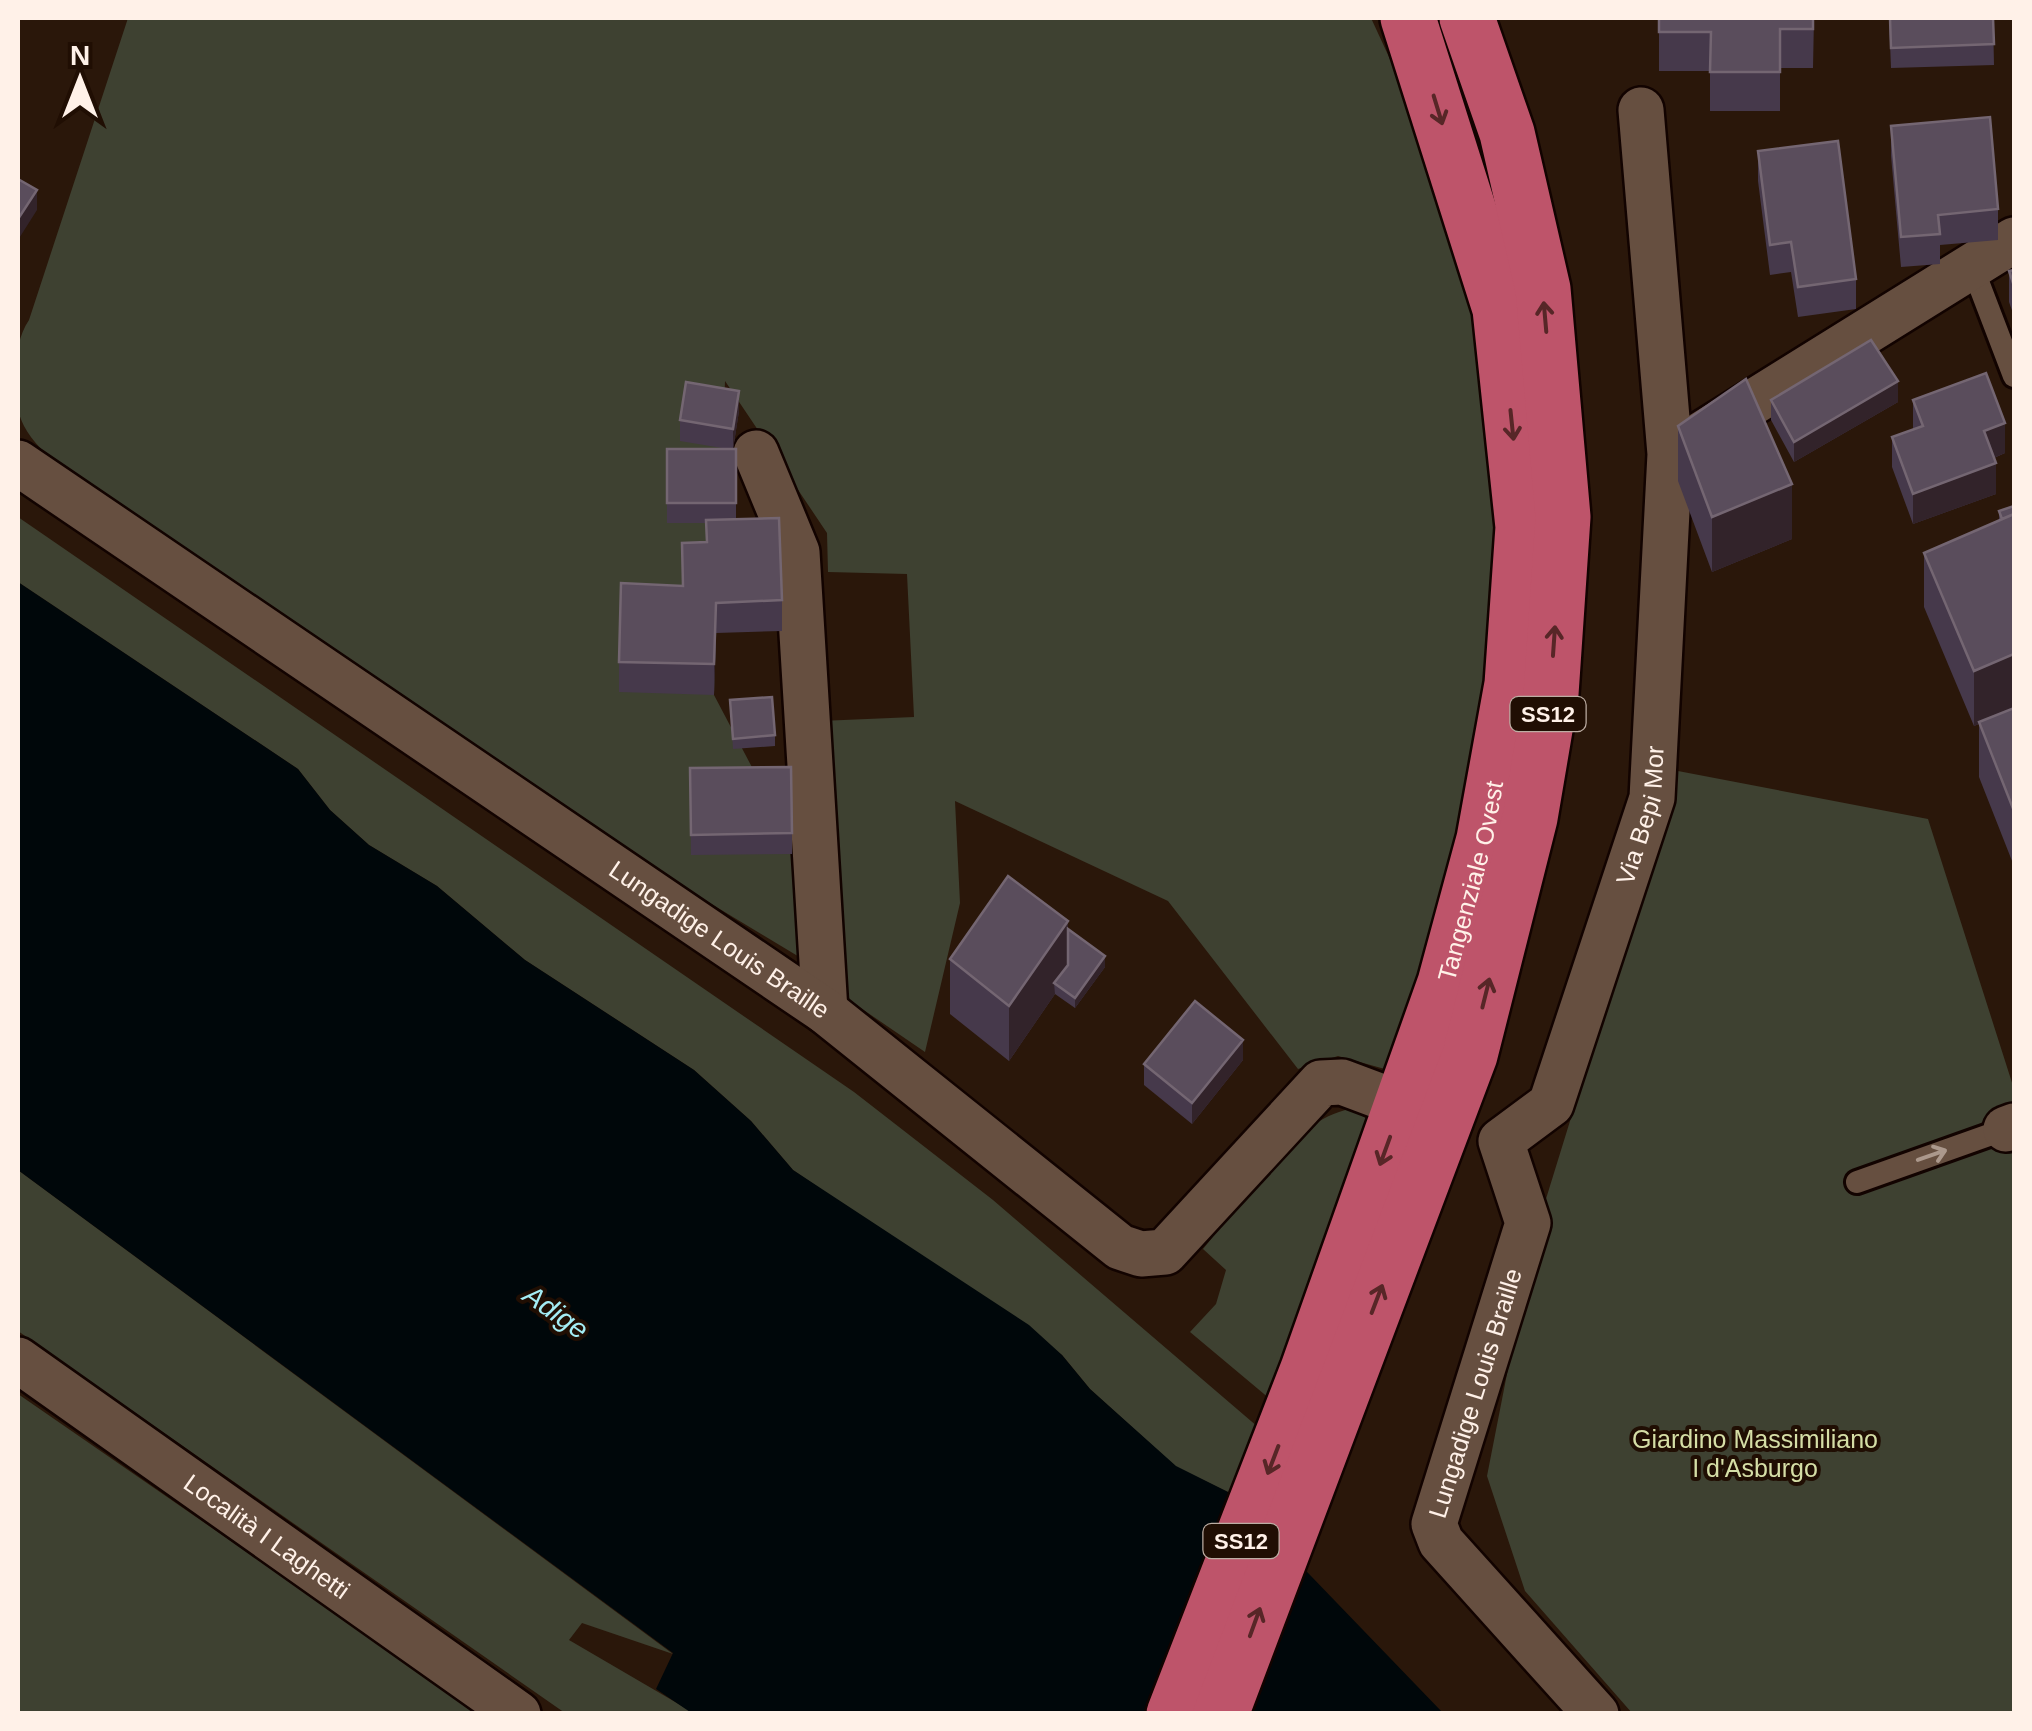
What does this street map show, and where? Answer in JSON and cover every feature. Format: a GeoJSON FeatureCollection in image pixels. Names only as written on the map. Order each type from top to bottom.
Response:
{"type":"FeatureCollection","features":[{"type":"Feature","properties":{"kind":"highway","name":"Tangenziale Ovest"},"geometry":{"type":"LineString","coordinates":[[1174,1714],[1470,1055],[1530,818],[1551,694],[1563,516],[1543,290],[1507,133],[1466,18]]}},
{"type":"Feature","properties":{"kind":"highway","name":"Tangenziale Ovest"},"geometry":{"type":"LineString","coordinates":[[1221,1714],[1444,983],[1484,839],[1512,684],[1523,527],[1500,310],[1409,22]]}},
{"type":"Feature","properties":{"kind":"street","name":"Via Bepi Mor"},"geometry":{"type":"LineString","coordinates":[[1501,1141],[1551,1104],[1652,798],[1670,454],[1641,110]]}},
{"type":"Feature","properties":{"kind":"street"},"geometry":{"type":"LineString","coordinates":[[1670,454],[2014,240]]}},
{"type":"Feature","properties":{"kind":"street"},"geometry":{"type":"LineString","coordinates":[[756,452],[797,552],[825,1011]]}},
{"type":"Feature","properties":{"kind":"street","name":"Lungadige Louis Braille"},"geometry":{"type":"LineString","coordinates":[[18,463],[825,1011],[1120,1247],[1141,1254],[1165,1252],[1312,1088],[1332,1080],[1382,1097]]}},
{"type":"Feature","properties":{"kind":"street","name":"Lungadige Louis Braille"},"geometry":{"type":"LineString","coordinates":[[1501,1141],[1528,1223],[1434,1524],[1441,1542],[1596,1714]]}},
{"type":"Feature","properties":{"kind":"street","name":"Località I Laghetti"},"geometry":{"type":"LineString","coordinates":[[18,1360],[518,1714]]}},
{"type":"Feature","properties":{"kind":"lane"},"geometry":{"type":"LineString","coordinates":[[1972,266],[2014,376]]}},
{"type":"Feature","properties":{"kind":"lane"},"geometry":{"type":"LineString","coordinates":[[1858,1182],[2010,1128]]}},
{"type":"Feature","properties":{"kind":"green space"},"geometry":{"type":"Polygon","coordinates":[[[128,18],[1371,18],[1420,124],[1480,313],[1501,570],[1475,785],[1392,1071],[1338,1056],[1298,1069],[1168,901],[955,801],[960,903],[925,1052],[849,1000],[844,994],[820,721],[914,717],[907,574],[828,572],[827,533],[725,381],[714,695],[805,868],[806,961],[660,873],[60,468],[31,437],[19,415],[16,357],[128,18]]]}},
{"type":"Feature","properties":{"kind":"green space"},"geometry":{"type":"Polygon","coordinates":[[[18,517],[854,1092],[993,1200],[1258,1427],[1232,1494],[1176,1467],[1090,1389],[1062,1355],[793,1170],[751,1121],[694,1070],[525,960],[437,886],[369,845],[330,810],[298,769],[18,582],[18,517]]]}},
{"type":"Feature","properties":{"kind":"green space","name":"Giardino Massimiliano I d'Asburgo"},"geometry":{"type":"Polygon","coordinates":[[[1678,771],[1928,819],[2014,1089],[2014,1713],[1632,1713],[1525,1591],[1487,1476],[1533,1241],[1678,771]]]}},
{"type":"Feature","properties":{"kind":"green space"},"geometry":{"type":"Polygon","coordinates":[[[1350,1109],[1373,1122],[1270,1399],[1190,1332],[1216,1304],[1226,1270],[1203,1249],[1287,1146],[1307,1129],[1350,1109]]]}},
{"type":"Feature","properties":{"kind":"green space"},"geometry":{"type":"Polygon","coordinates":[[[18,1170],[673,1654],[582,1623],[569,1640],[694,1713],[565,1713],[18,1331],[18,1170]]]}},
{"type":"Feature","properties":{"kind":"green space"},"geometry":{"type":"Polygon","coordinates":[[[18,1394],[480,1713],[18,1713],[18,1394]]]}},
{"type":"Feature","properties":{"kind":"water","name":"Adige"},"geometry":{"type":"Polygon","coordinates":[[[18,582],[298,769],[330,810],[369,845],[437,886],[525,960],[694,1070],[751,1121],[793,1170],[1029,1325],[1062,1355],[1090,1389],[1176,1466],[1232,1494],[1443,1713],[693,1714],[656,1689],[673,1653],[18,1170],[18,582]]]}},
{"type":"Feature","properties":{"kind":"building"},"geometry":{"type":"Polygon","coordinates":[[[1659,18],[1813,18],[1813,29],[1780,29],[1780,72],[1710,72],[1711,32],[1659,32],[1659,18]]]}},
{"type":"Feature","properties":{"kind":"building"},"geometry":{"type":"Polygon","coordinates":[[[1890,18],[1993,18],[1994,44],[1891,48],[1890,18]]]}},
{"type":"Feature","properties":{"kind":"building"},"geometry":{"type":"Polygon","coordinates":[[[1990,117],[1998,209],[1938,215],[1940,234],[1901,237],[1891,126],[1990,117]]]}},
{"type":"Feature","properties":{"kind":"building"},"geometry":{"type":"Polygon","coordinates":[[[1838,141],[1856,279],[1798,287],[1791,242],[1770,245],[1758,151],[1838,141]]]}},
{"type":"Feature","properties":{"kind":"building"},"geometry":{"type":"Polygon","coordinates":[[[18,179],[37,190],[18,219],[18,179]]]}},
{"type":"Feature","properties":{"kind":"building"},"geometry":{"type":"Polygon","coordinates":[[[1871,340],[1898,381],[1794,442],[1771,400],[1871,340]]]}},
{"type":"Feature","properties":{"kind":"building"},"geometry":{"type":"Polygon","coordinates":[[[1986,373],[2005,423],[1984,431],[1996,463],[1913,494],[1892,437],[1923,426],[1913,400],[1986,373]]]}},
{"type":"Feature","properties":{"kind":"building"},"geometry":{"type":"Polygon","coordinates":[[[1746,379],[1792,484],[1712,517],[1678,426],[1746,379]]]}},
{"type":"Feature","properties":{"kind":"building"},"geometry":{"type":"Polygon","coordinates":[[[686,382],[739,391],[733,429],[680,420],[686,382]]]}},
{"type":"Feature","properties":{"kind":"building"},"geometry":{"type":"Polygon","coordinates":[[[667,449],[736,449],[736,503],[667,503],[667,449]]]}},
{"type":"Feature","properties":{"kind":"building"},"geometry":{"type":"Polygon","coordinates":[[[2014,506],[2014,514],[2002,519],[1999,511],[2014,506]]]}},
{"type":"Feature","properties":{"kind":"building"},"geometry":{"type":"Polygon","coordinates":[[[2014,514],[2014,654],[1974,671],[1924,553],[2014,514]]]}},
{"type":"Feature","properties":{"kind":"building"},"geometry":{"type":"Polygon","coordinates":[[[779,518],[782,600],[716,603],[714,664],[619,662],[621,583],[683,586],[682,543],[707,542],[706,520],[779,518]]]}},
{"type":"Feature","properties":{"kind":"building"},"geometry":{"type":"Polygon","coordinates":[[[772,697],[775,735],[733,739],[730,700],[772,697]]]}},
{"type":"Feature","properties":{"kind":"building"},"geometry":{"type":"Polygon","coordinates":[[[2014,708],[2014,811],[1979,722],[2014,708]]]}},
{"type":"Feature","properties":{"kind":"building"},"geometry":{"type":"Polygon","coordinates":[[[791,767],[792,833],[691,835],[690,768],[791,767]]]}},
{"type":"Feature","properties":{"kind":"building"},"geometry":{"type":"Polygon","coordinates":[[[1008,876],[1068,921],[1009,1006],[950,959],[1008,876]]]}},
{"type":"Feature","properties":{"kind":"building"},"geometry":{"type":"Polygon","coordinates":[[[1068,929],[1105,956],[1075,998],[1054,983],[1068,965],[1068,929]]]}},
{"type":"Feature","properties":{"kind":"building"},"geometry":{"type":"Polygon","coordinates":[[[1195,1001],[1243,1040],[1192,1103],[1144,1064],[1195,1001]]]}}]}
